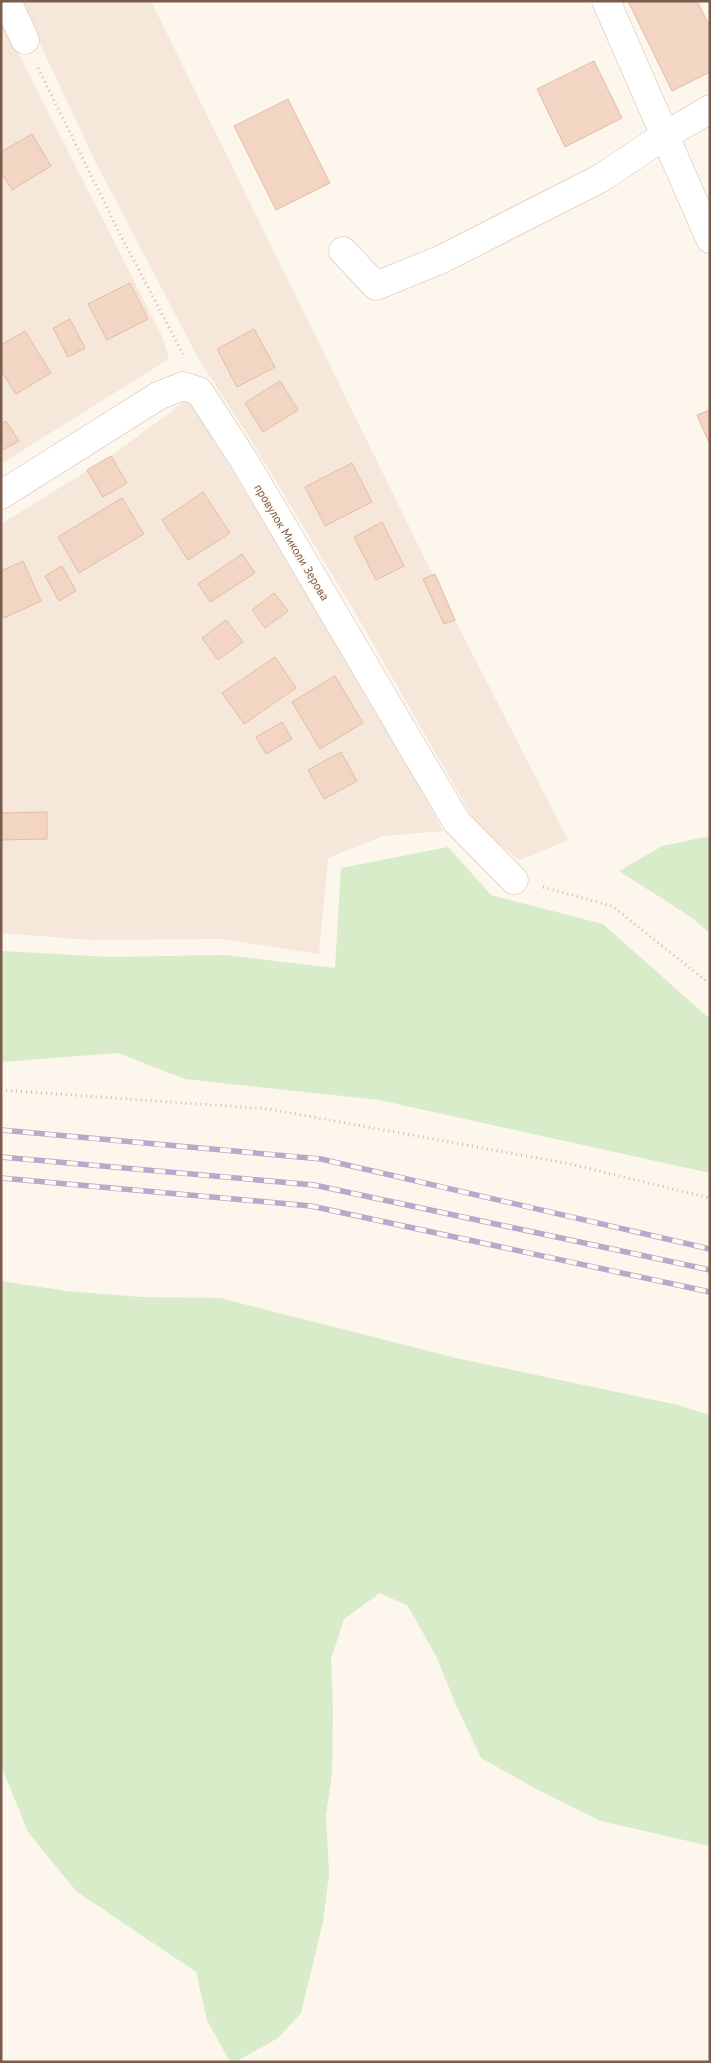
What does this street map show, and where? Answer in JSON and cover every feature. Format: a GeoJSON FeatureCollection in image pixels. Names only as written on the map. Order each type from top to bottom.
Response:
{"type":"FeatureCollection","features":[{"type":"Feature","properties":{"kind":"street"},"geometry":{"type":"LineString","coordinates":[[7,1],[25,40]]}},
{"type":"Feature","properties":{"kind":"street"},"geometry":{"type":"LineString","coordinates":[[606,1],[710,240]]}},
{"type":"Feature","properties":{"kind":"street"},"geometry":{"type":"LineString","coordinates":[[343,251],[376,286],[442,259],[601,178],[664,136],[710,110]]}},
{"type":"Feature","properties":{"kind":"street"},"geometry":{"type":"LineString","coordinates":[[1,495],[158,396],[183,386]]}},
{"type":"Feature","properties":{"kind":"street","name":"провулок Миколи Зерова"},"geometry":{"type":"LineString","coordinates":[[183,386],[198,391],[245,462],[456,821],[514,880]]}},
{"type":"Feature","properties":{"kind":"path"},"geometry":{"type":"LineString","coordinates":[[25,40],[91,177],[186,359],[183,386]]}},
{"type":"Feature","properties":{"kind":"path"},"geometry":{"type":"LineString","coordinates":[[514,880],[612,906],[710,984]]}},
{"type":"Feature","properties":{"kind":"path"},"geometry":{"type":"LineString","coordinates":[[1,1090],[269,1109],[570,1164],[710,1198]]}},
{"type":"Feature","properties":{"kind":"shaded area"},"geometry":{"type":"Polygon","coordinates":[[[20,1],[151,1],[455,620],[568,840],[520,860],[497,843],[471,815],[360,621],[256,448],[198,358],[93,157],[20,1]]]}},
{"type":"Feature","properties":{"kind":"shaded area"},"geometry":{"type":"Polygon","coordinates":[[[1,19],[163,338],[169,359],[1,464],[1,19]]]}},
{"type":"Feature","properties":{"kind":"shaded area"},"geometry":{"type":"Polygon","coordinates":[[[188,399],[379,709],[443,831],[383,836],[328,858],[319,954],[221,939],[90,940],[1,933],[1,524],[111,456],[188,399]]]}},
{"type":"Feature","properties":{"kind":"green space"},"geometry":{"type":"Polygon","coordinates":[[[710,836],[710,934],[694,919],[619,871],[662,846],[710,836]]]}},
{"type":"Feature","properties":{"kind":"green space"},"geometry":{"type":"Polygon","coordinates":[[[448,847],[491,895],[603,924],[710,1019],[710,1173],[379,1100],[185,1079],[118,1053],[1,1062],[1,951],[111,957],[224,955],[335,968],[341,868],[448,847]]]}},
{"type":"Feature","properties":{"kind":"green space"},"geometry":{"type":"Polygon","coordinates":[[[1,1281],[67,1291],[141,1297],[220,1298],[456,1358],[678,1405],[710,1415],[710,1846],[601,1821],[540,1791],[481,1758],[436,1656],[408,1606],[380,1593],[344,1619],[331,1659],[333,1709],[332,1774],[326,1815],[329,1874],[323,1922],[301,2013],[278,2038],[235,2062],[230,2062],[207,2020],[196,1972],[76,1891],[28,1832],[1,1766],[1,1281]]]}},
{"type":"Feature","properties":{"kind":"building"},"geometry":{"type":"Polygon","coordinates":[[[628,1],[697,1],[710,27],[710,72],[672,91],[628,1]]]}},
{"type":"Feature","properties":{"kind":"building"},"geometry":{"type":"Polygon","coordinates":[[[594,61],[622,118],[565,147],[537,89],[594,61]]]}},
{"type":"Feature","properties":{"kind":"building"},"geometry":{"type":"Polygon","coordinates":[[[288,99],[330,183],[276,210],[234,126],[288,99]]]}},
{"type":"Feature","properties":{"kind":"building"},"geometry":{"type":"Polygon","coordinates":[[[32,134],[51,166],[12,190],[1,172],[1,152],[32,134]]]}},
{"type":"Feature","properties":{"kind":"building"},"geometry":{"type":"Polygon","coordinates":[[[130,283],[148,319],[107,340],[88,304],[130,283]]]}},
{"type":"Feature","properties":{"kind":"building"},"geometry":{"type":"Polygon","coordinates":[[[70,319],[85,348],[68,357],[53,328],[70,319]]]}},
{"type":"Feature","properties":{"kind":"building"},"geometry":{"type":"Polygon","coordinates":[[[254,329],[275,367],[237,387],[217,349],[254,329]]]}},
{"type":"Feature","properties":{"kind":"building"},"geometry":{"type":"Polygon","coordinates":[[[25,331],[51,373],[16,394],[1,371],[1,345],[25,331]]]}},
{"type":"Feature","properties":{"kind":"building"},"geometry":{"type":"Polygon","coordinates":[[[280,381],[298,410],[263,432],[245,403],[280,381]]]}},
{"type":"Feature","properties":{"kind":"building"},"geometry":{"type":"Polygon","coordinates":[[[710,410],[710,445],[697,415],[710,410]]]}},
{"type":"Feature","properties":{"kind":"building"},"geometry":{"type":"Polygon","coordinates":[[[6,421],[19,441],[1,451],[1,424],[6,421]]]}},
{"type":"Feature","properties":{"kind":"building"},"geometry":{"type":"Polygon","coordinates":[[[111,456],[127,483],[103,497],[87,470],[111,456]]]}},
{"type":"Feature","properties":{"kind":"building"},"geometry":{"type":"Polygon","coordinates":[[[352,463],[372,502],[325,526],[305,487],[352,463]]]}},
{"type":"Feature","properties":{"kind":"building"},"geometry":{"type":"Polygon","coordinates":[[[203,492],[230,533],[188,560],[162,520],[203,492]]]}},
{"type":"Feature","properties":{"kind":"building"},"geometry":{"type":"Polygon","coordinates":[[[122,498],[144,534],[79,573],[58,537],[122,498]]]}},
{"type":"Feature","properties":{"kind":"building"},"geometry":{"type":"Polygon","coordinates":[[[382,522],[404,566],[376,580],[354,537],[382,522]]]}},
{"type":"Feature","properties":{"kind":"building"},"geometry":{"type":"Polygon","coordinates":[[[242,554],[255,573],[210,602],[198,584],[242,554]]]}},
{"type":"Feature","properties":{"kind":"building"},"geometry":{"type":"Polygon","coordinates":[[[23,561],[41,601],[4,618],[1,612],[1,571],[23,561]]]}},
{"type":"Feature","properties":{"kind":"building"},"geometry":{"type":"Polygon","coordinates":[[[62,566],[76,591],[59,601],[45,576],[62,566]]]}},
{"type":"Feature","properties":{"kind":"building"},"geometry":{"type":"Polygon","coordinates":[[[435,574],[455,620],[444,624],[423,579],[435,574]]]}},
{"type":"Feature","properties":{"kind":"building"},"geometry":{"type":"Polygon","coordinates":[[[274,593],[288,611],[265,628],[252,610],[274,593]]]}},
{"type":"Feature","properties":{"kind":"building"},"geometry":{"type":"Polygon","coordinates":[[[226,620],[243,642],[218,660],[202,638],[226,620]]]}},
{"type":"Feature","properties":{"kind":"building"},"geometry":{"type":"Polygon","coordinates":[[[275,657],[296,688],[244,724],[222,693],[275,657]]]}},
{"type":"Feature","properties":{"kind":"building"},"geometry":{"type":"Polygon","coordinates":[[[335,676],[363,723],[320,749],[292,702],[335,676]]]}},
{"type":"Feature","properties":{"kind":"building"},"geometry":{"type":"Polygon","coordinates":[[[282,722],[292,739],[266,754],[256,737],[282,722]]]}},
{"type":"Feature","properties":{"kind":"building"},"geometry":{"type":"Polygon","coordinates":[[[341,752],[357,781],[324,799],[308,770],[341,752]]]}},
{"type":"Feature","properties":{"kind":"building"},"geometry":{"type":"Polygon","coordinates":[[[47,812],[47,839],[1,840],[1,813],[47,812]]]}},
{"type":"Feature","properties":{"kind":"railway"},"geometry":{"type":"LineString","coordinates":[[1,1130],[321,1159],[710,1249]]}},
{"type":"Feature","properties":{"kind":"railway"},"geometry":{"type":"LineString","coordinates":[[1,1157],[314,1185],[710,1270]]}},
{"type":"Feature","properties":{"kind":"railway"},"geometry":{"type":"LineString","coordinates":[[1,1178],[311,1206],[710,1292]]}}]}
